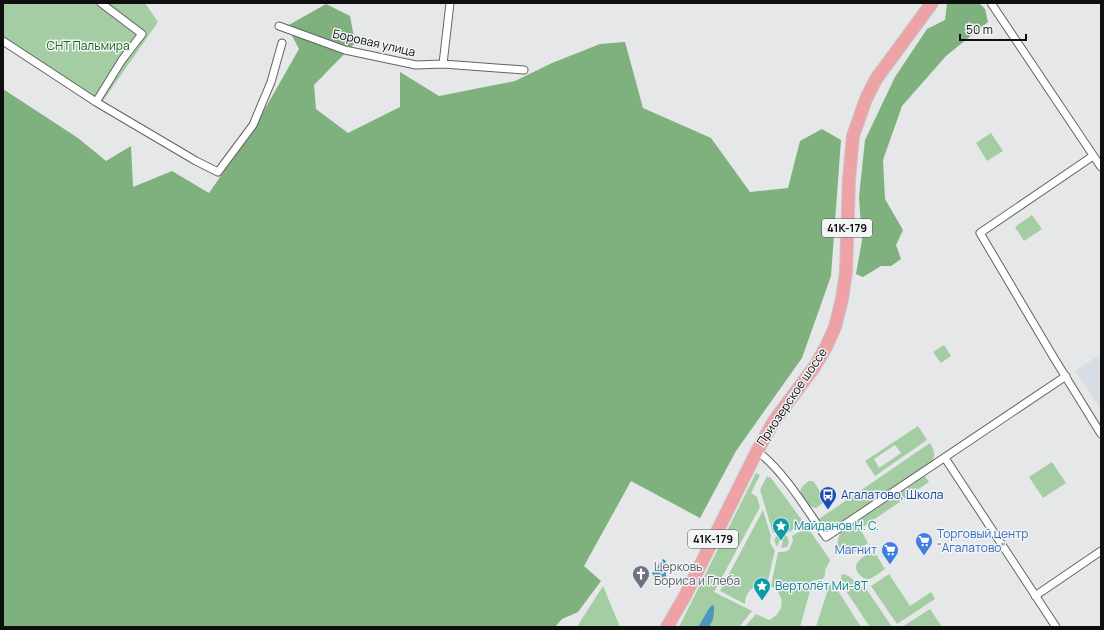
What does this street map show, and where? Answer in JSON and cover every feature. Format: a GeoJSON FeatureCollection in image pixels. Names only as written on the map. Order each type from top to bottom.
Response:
{"type":"FeatureCollection","features":[{"type":"Feature","properties":{"kind":"main road","name":"Приозерское шоссе"},"geometry":{"type":"LineString","coordinates":[[667,627],[685,596],[757,451],[774,421],[815,366],[836,327],[846,272],[848,179],[853,136],[866,99],[876,79],[932,3]]}},
{"type":"Feature","properties":{"kind":"street"},"geometry":{"type":"LineString","coordinates":[[96,102],[122,60],[142,34],[101,3]]}},
{"type":"Feature","properties":{"kind":"street"},"geometry":{"type":"LineString","coordinates":[[443,64],[450,3]]}},
{"type":"Feature","properties":{"kind":"street"},"geometry":{"type":"LineString","coordinates":[[991,3],[1101,167]]}},
{"type":"Feature","properties":{"kind":"street","name":"Боровая улица"},"geometry":{"type":"LineString","coordinates":[[279,26],[345,50],[416,65],[443,64],[524,70]]}},
{"type":"Feature","properties":{"kind":"street"},"geometry":{"type":"LineString","coordinates":[[3,41],[96,102],[196,161],[218,172],[253,125],[271,82],[282,43]]}},
{"type":"Feature","properties":{"kind":"street"},"geometry":{"type":"LineString","coordinates":[[1093,156],[980,233],[1101,434]]}},
{"type":"Feature","properties":{"kind":"street"},"geometry":{"type":"LineString","coordinates":[[757,451],[768,459],[778,470],[826,537],[1066,376]]}},
{"type":"Feature","properties":{"kind":"street"},"geometry":{"type":"LineString","coordinates":[[945,458],[1056,627]]}},
{"type":"Feature","properties":{"kind":"street"},"geometry":{"type":"LineString","coordinates":[[1035,596],[1101,551]]}},
{"type":"Feature","properties":{"kind":"shaded area"},"geometry":{"type":"Polygon","coordinates":[[[1101,354],[1101,409],[1075,371],[1101,354]]]}},
{"type":"Feature","properties":{"kind":"green space","name":"СНТ Пальмира"},"geometry":{"type":"Polygon","coordinates":[[[3,3],[145,3],[158,22],[100,105],[3,40],[3,3]]]}},
{"type":"Feature","properties":{"kind":"green space"},"geometry":{"type":"Polygon","coordinates":[[[947,3],[979,3],[985,9],[988,22],[946,56],[902,106],[883,160],[885,199],[903,230],[896,245],[901,259],[891,266],[881,266],[863,277],[856,274],[862,240],[859,197],[865,140],[895,77],[927,29],[945,20],[947,3]]]}},
{"type":"Feature","properties":{"kind":"green space"},"geometry":{"type":"Polygon","coordinates":[[[326,4],[350,16],[355,43],[314,85],[316,109],[348,133],[400,107],[400,72],[439,96],[515,81],[552,63],[600,44],[625,42],[643,108],[711,138],[750,192],[788,188],[800,141],[822,129],[841,140],[831,276],[802,358],[736,451],[700,518],[631,481],[584,566],[601,581],[578,612],[562,619],[555,627],[3,627],[3,89],[78,138],[106,161],[131,146],[133,187],[172,171],[209,193],[254,128],[299,49],[287,26],[326,4]]]}},
{"type":"Feature","properties":{"kind":"green space"},"geometry":{"type":"Polygon","coordinates":[[[991,133],[1003,151],[987,161],[976,143],[991,133]]]}},
{"type":"Feature","properties":{"kind":"green space"},"geometry":{"type":"Polygon","coordinates":[[[1032,215],[1042,229],[1024,241],[1015,227],[1032,215]]]}},
{"type":"Feature","properties":{"kind":"green space"},"geometry":{"type":"Polygon","coordinates":[[[944,345],[951,356],[941,363],[933,352],[944,345]]]}},
{"type":"Feature","properties":{"kind":"green space"},"geometry":{"type":"Polygon","coordinates":[[[918,426],[927,440],[875,476],[865,461],[918,426]],[[895,445],[874,459],[879,468],[901,453],[895,445]]]}},
{"type":"Feature","properties":{"kind":"green space"},"geometry":{"type":"Polygon","coordinates":[[[930,443],[934,452],[932,461],[836,526],[830,528],[822,524],[819,519],[930,443]]]}},
{"type":"Feature","properties":{"kind":"green space"},"geometry":{"type":"Polygon","coordinates":[[[1052,462],[1066,483],[1043,498],[1029,477],[1052,462]]]}},
{"type":"Feature","properties":{"kind":"green space"},"geometry":{"type":"Polygon","coordinates":[[[756,473],[760,475],[751,493],[757,497],[760,507],[714,592],[752,611],[739,627],[709,627],[712,623],[708,610],[698,627],[679,627],[756,473]]]}},
{"type":"Feature","properties":{"kind":"green space"},"geometry":{"type":"Polygon","coordinates":[[[767,476],[771,478],[804,523],[789,532],[780,530],[773,533],[760,490],[767,476]]]}},
{"type":"Feature","properties":{"kind":"green space"},"geometry":{"type":"Polygon","coordinates":[[[925,476],[929,482],[860,529],[868,543],[851,554],[844,553],[839,549],[838,539],[841,532],[925,476]]]}},
{"type":"Feature","properties":{"kind":"green space"},"geometry":{"type":"Polygon","coordinates":[[[809,481],[814,482],[824,498],[823,503],[816,508],[809,506],[800,493],[800,490],[804,484],[809,481]]]}},
{"type":"Feature","properties":{"kind":"green space"},"geometry":{"type":"Polygon","coordinates":[[[763,510],[771,536],[771,544],[775,550],[767,585],[758,585],[752,589],[745,599],[745,604],[720,591],[763,510]]]}},
{"type":"Feature","properties":{"kind":"green space"},"geometry":{"type":"Polygon","coordinates":[[[807,527],[830,561],[825,570],[824,578],[821,580],[813,580],[800,627],[745,627],[756,614],[769,620],[781,609],[782,604],[779,594],[771,586],[778,552],[789,550],[793,541],[792,536],[807,527]]]}},
{"type":"Feature","properties":{"kind":"green space"},"geometry":{"type":"Polygon","coordinates":[[[778,534],[787,536],[789,542],[787,547],[781,548],[783,541],[780,540],[777,547],[774,540],[778,534]]]}},
{"type":"Feature","properties":{"kind":"green space"},"geometry":{"type":"Polygon","coordinates":[[[874,551],[885,569],[869,579],[863,578],[858,573],[856,564],[859,560],[874,551]]]}},
{"type":"Feature","properties":{"kind":"green space"},"geometry":{"type":"Polygon","coordinates":[[[842,574],[849,576],[859,585],[865,587],[892,627],[870,627],[840,582],[842,574]]]}},
{"type":"Feature","properties":{"kind":"green space"},"geometry":{"type":"Polygon","coordinates":[[[889,574],[910,606],[931,592],[935,599],[897,624],[871,586],[889,574]]]}},
{"type":"Feature","properties":{"kind":"green space"},"geometry":{"type":"Polygon","coordinates":[[[830,583],[833,583],[861,627],[816,627],[830,583]]]}},
{"type":"Feature","properties":{"kind":"green space"},"geometry":{"type":"Polygon","coordinates":[[[603,586],[620,627],[579,627],[578,625],[603,586]]]}},
{"type":"Feature","properties":{"kind":"green space"},"geometry":{"type":"Polygon","coordinates":[[[930,609],[942,627],[902,627],[930,609]]]}},
{"type":"Feature","properties":{"kind":"water"},"geometry":{"type":"Polygon","coordinates":[[[663,559],[666,561],[666,578],[663,581],[654,577],[652,573],[657,569],[659,563],[663,559]]]}},
{"type":"Feature","properties":{"kind":"water"},"geometry":{"type":"Polygon","coordinates":[[[712,605],[714,606],[714,614],[711,625],[709,627],[698,627],[708,610],[712,605]]]}},
{"type":"Feature","properties":{"kind":"place","name":"Агалатово, Школа"},"geometry":{"type":"Point","coordinates":[828,510]}},
{"type":"Feature","properties":{"kind":"place","name":"Майданов Н. С."},"geometry":{"type":"Point","coordinates":[781,541]}},
{"type":"Feature","properties":{"kind":"place","name":"Торговый центр \"Агалатово\""},"geometry":{"type":"Point","coordinates":[924,556]}},
{"type":"Feature","properties":{"kind":"place","name":"Магнит"},"geometry":{"type":"Point","coordinates":[890,565]}},
{"type":"Feature","properties":{"kind":"place","name":"Церковь Бориса и Глеба"},"geometry":{"type":"Point","coordinates":[641,589]}},
{"type":"Feature","properties":{"kind":"place","name":"Вертолёт Ми-8Т"},"geometry":{"type":"Point","coordinates":[762,601]}}]}
